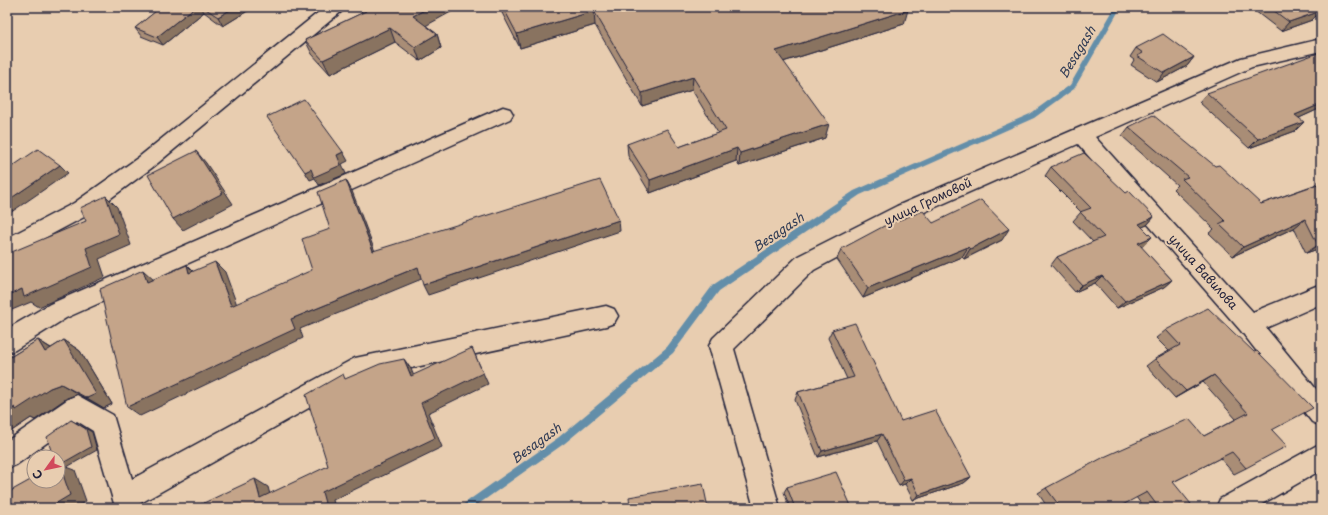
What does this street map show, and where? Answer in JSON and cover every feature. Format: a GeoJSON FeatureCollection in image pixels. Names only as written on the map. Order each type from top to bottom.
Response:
{"type":"FeatureCollection","features":[{"type":"Feature","properties":{"kind":"street"},"geometry":{"type":"LineString","coordinates":[[7,249],[81,209],[146,162],[336,7]]}},
{"type":"Feature","properties":{"kind":"street","name":"улица Громовой"},"geometry":{"type":"LineString","coordinates":[[767,508],[721,346],[806,263],[904,212],[1247,62],[1321,45]]}},
{"type":"Feature","properties":{"kind":"street"},"geometry":{"type":"LineString","coordinates":[[7,342],[58,311],[503,114]]}},
{"type":"Feature","properties":{"kind":"street","name":"улица Вавилова"},"geometry":{"type":"LineString","coordinates":[[1080,134],[1249,324],[1321,414]]}},
{"type":"Feature","properties":{"kind":"street"},"geometry":{"type":"LineString","coordinates":[[1249,324],[1321,294]]}},
{"type":"Feature","properties":{"kind":"street"},"geometry":{"type":"LineString","coordinates":[[7,456],[77,407],[104,424],[124,498],[355,369],[606,316]]}},
{"type":"Feature","properties":{"kind":"street"},"geometry":{"type":"LineString","coordinates":[[1229,508],[1321,456]]}},
{"type":"Feature","properties":{"kind":"building"},"geometry":{"type":"Polygon","coordinates":[[[161,7],[195,7],[157,37],[135,28],[161,7]]]}},
{"type":"Feature","properties":{"kind":"building"},"geometry":{"type":"Polygon","coordinates":[[[203,7],[235,7],[218,17],[203,7]]]}},
{"type":"Feature","properties":{"kind":"building"},"geometry":{"type":"Polygon","coordinates":[[[362,7],[430,7],[413,16],[437,34],[415,47],[390,28],[323,60],[305,40],[366,11],[362,7]]]}},
{"type":"Feature","properties":{"kind":"building"},"geometry":{"type":"Polygon","coordinates":[[[503,7],[905,7],[908,10],[776,51],[829,124],[740,153],[737,148],[650,180],[627,144],[667,129],[679,147],[726,130],[693,77],[642,93],[594,11],[517,34],[503,7]]]}},
{"type":"Feature","properties":{"kind":"building"},"geometry":{"type":"Polygon","coordinates":[[[1269,7],[1315,7],[1321,11],[1289,22],[1269,7]]]}},
{"type":"Feature","properties":{"kind":"building"},"geometry":{"type":"Polygon","coordinates":[[[1163,34],[1194,57],[1164,73],[1137,56],[1143,53],[1136,48],[1163,34]]]}},
{"type":"Feature","properties":{"kind":"building"},"geometry":{"type":"Polygon","coordinates":[[[1321,52],[1321,104],[1295,115],[1304,122],[1258,139],[1207,93],[1321,52]]]}},
{"type":"Feature","properties":{"kind":"building"},"geometry":{"type":"Polygon","coordinates":[[[304,99],[343,152],[337,155],[341,165],[314,177],[311,169],[305,172],[267,117],[304,99]]]}},
{"type":"Feature","properties":{"kind":"building"},"geometry":{"type":"Polygon","coordinates":[[[1153,115],[1215,166],[1219,165],[1261,204],[1321,183],[1321,243],[1318,245],[1305,219],[1243,247],[1219,224],[1225,221],[1182,179],[1188,177],[1129,127],[1153,115]]]}},
{"type":"Feature","properties":{"kind":"building"},"geometry":{"type":"Polygon","coordinates":[[[38,149],[60,165],[7,201],[7,170],[38,149]]]}},
{"type":"Feature","properties":{"kind":"building"},"geometry":{"type":"Polygon","coordinates":[[[196,151],[223,193],[173,219],[148,175],[196,151]]]}},
{"type":"Feature","properties":{"kind":"building"},"geometry":{"type":"Polygon","coordinates":[[[1084,153],[1126,193],[1129,191],[1154,217],[1139,224],[1152,237],[1138,243],[1172,280],[1125,301],[1102,276],[1082,285],[1057,257],[1104,237],[1080,212],[1091,208],[1051,167],[1084,153]]]}},
{"type":"Feature","properties":{"kind":"building"},"geometry":{"type":"Polygon","coordinates":[[[346,180],[373,251],[600,180],[619,220],[423,285],[418,267],[291,319],[295,329],[127,407],[100,289],[143,270],[147,282],[187,265],[189,273],[215,262],[231,306],[312,270],[302,239],[330,229],[318,192],[346,180]]]}},
{"type":"Feature","properties":{"kind":"building"},"geometry":{"type":"Polygon","coordinates":[[[106,196],[119,234],[86,248],[92,267],[24,297],[22,289],[7,296],[7,254],[86,221],[80,208],[106,196]]]}},
{"type":"Feature","properties":{"kind":"building"},"geometry":{"type":"Polygon","coordinates":[[[981,200],[1009,229],[970,249],[968,247],[868,288],[841,249],[886,225],[923,211],[933,223],[981,200]]]}},
{"type":"Feature","properties":{"kind":"building"},"geometry":{"type":"Polygon","coordinates":[[[1208,308],[1254,352],[1257,351],[1313,408],[1272,430],[1287,446],[1246,468],[1232,452],[1173,482],[1191,504],[1183,508],[1159,508],[1147,492],[1117,508],[1061,508],[1046,488],[1104,457],[1189,419],[1204,436],[1248,413],[1214,375],[1186,391],[1155,359],[1180,345],[1166,330],[1208,308]]]}},
{"type":"Feature","properties":{"kind":"building"},"geometry":{"type":"Polygon","coordinates":[[[855,323],[901,421],[935,410],[971,477],[919,495],[911,478],[904,480],[882,434],[822,451],[798,392],[854,377],[832,330],[855,323]]]}},
{"type":"Feature","properties":{"kind":"building"},"geometry":{"type":"Polygon","coordinates":[[[38,340],[45,352],[64,340],[96,394],[87,398],[61,384],[50,388],[16,410],[15,407],[7,412],[7,359],[38,340]]]}},
{"type":"Feature","properties":{"kind":"building"},"geometry":{"type":"Polygon","coordinates":[[[472,348],[483,373],[421,403],[435,438],[322,492],[325,503],[315,508],[193,508],[255,479],[260,498],[328,466],[306,395],[343,374],[345,379],[380,364],[404,359],[411,376],[472,348]]]}},
{"type":"Feature","properties":{"kind":"building"},"geometry":{"type":"Polygon","coordinates":[[[71,420],[86,429],[91,447],[66,461],[66,449],[51,449],[47,437],[71,420]]]}},
{"type":"Feature","properties":{"kind":"building"},"geometry":{"type":"Polygon","coordinates":[[[836,472],[852,508],[795,508],[787,487],[836,472]]]}},
{"type":"Feature","properties":{"kind":"building"},"geometry":{"type":"Polygon","coordinates":[[[26,482],[26,489],[66,489],[66,483],[70,495],[55,504],[57,508],[7,508],[7,493],[26,482]]]}},
{"type":"Feature","properties":{"kind":"building"},"geometry":{"type":"Polygon","coordinates":[[[703,484],[708,508],[630,508],[629,497],[703,484]]]}},
{"type":"Feature","properties":{"kind":"waterway","name":"Besagash"},"geometry":{"type":"LineString","coordinates":[[465,508],[562,440],[670,350],[716,288],[857,193],[1032,116],[1072,87],[1118,7]]}}]}
